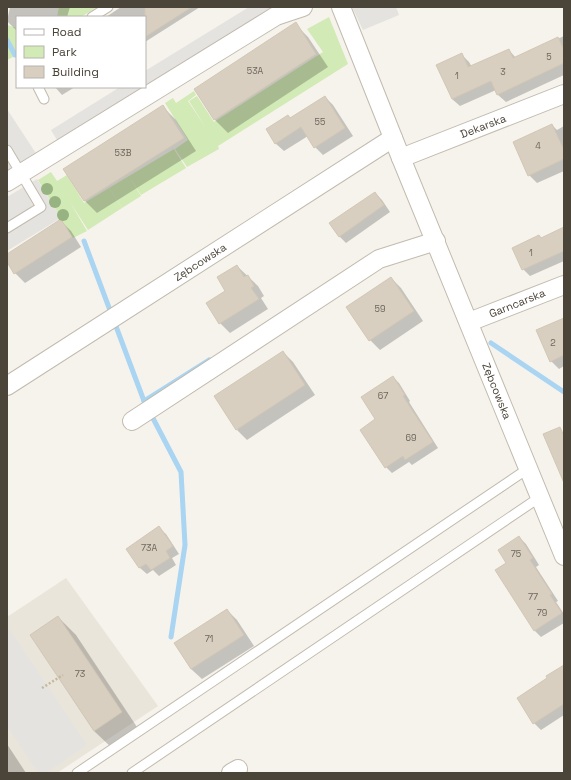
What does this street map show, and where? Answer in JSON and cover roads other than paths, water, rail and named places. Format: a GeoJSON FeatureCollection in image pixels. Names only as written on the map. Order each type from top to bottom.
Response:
{"type":"FeatureCollection","features":[{"type":"Feature","properties":{"kind":"street"},"geometry":{"type":"LineString","coordinates":[[14,178],[276,16],[303,7]]}},
{"type":"Feature","properties":{"kind":"street","name":"Zębcowska"},"geometry":{"type":"LineString","coordinates":[[341,7],[401,158],[563,550]]}},
{"type":"Feature","properties":{"kind":"street","name":"Dekarska"},"geometry":{"type":"LineString","coordinates":[[401,158],[564,94]]}},
{"type":"Feature","properties":{"kind":"street","name":"Zębcowska"},"geometry":{"type":"LineString","coordinates":[[7,386],[393,138]]}},
{"type":"Feature","properties":{"kind":"street"},"geometry":{"type":"LineString","coordinates":[[132,421],[379,258],[436,241]]}},
{"type":"Feature","properties":{"kind":"street","name":"Garncarska"},"geometry":{"type":"LineString","coordinates":[[469,322],[564,284]]}},
{"type":"Feature","properties":{"kind":"lane"},"geometry":{"type":"LineString","coordinates":[[94,16],[108,7]]}},
{"type":"Feature","properties":{"kind":"lane"},"geometry":{"type":"LineString","coordinates":[[38,88],[44,99]]}},
{"type":"Feature","properties":{"kind":"lane"},"geometry":{"type":"LineString","coordinates":[[7,150],[14,178],[41,207],[7,228]]}},
{"type":"Feature","properties":{"kind":"lane"},"geometry":{"type":"LineString","coordinates":[[77,773],[529,468]]}},
{"type":"Feature","properties":{"kind":"lane"},"geometry":{"type":"LineString","coordinates":[[132,773],[540,497]]}},
{"type":"Feature","properties":{"kind":"waterway"},"geometry":{"type":"LineString","coordinates":[[7,40],[15,55]]}},
{"type":"Feature","properties":{"kind":"waterway"},"geometry":{"type":"LineString","coordinates":[[84,241],[144,401]]}},
{"type":"Feature","properties":{"kind":"waterway"},"geometry":{"type":"LineString","coordinates":[[491,343],[564,392]]}},
{"type":"Feature","properties":{"kind":"waterway"},"geometry":{"type":"LineString","coordinates":[[171,637],[185,545],[181,472],[144,401],[209,360]]}}]}
